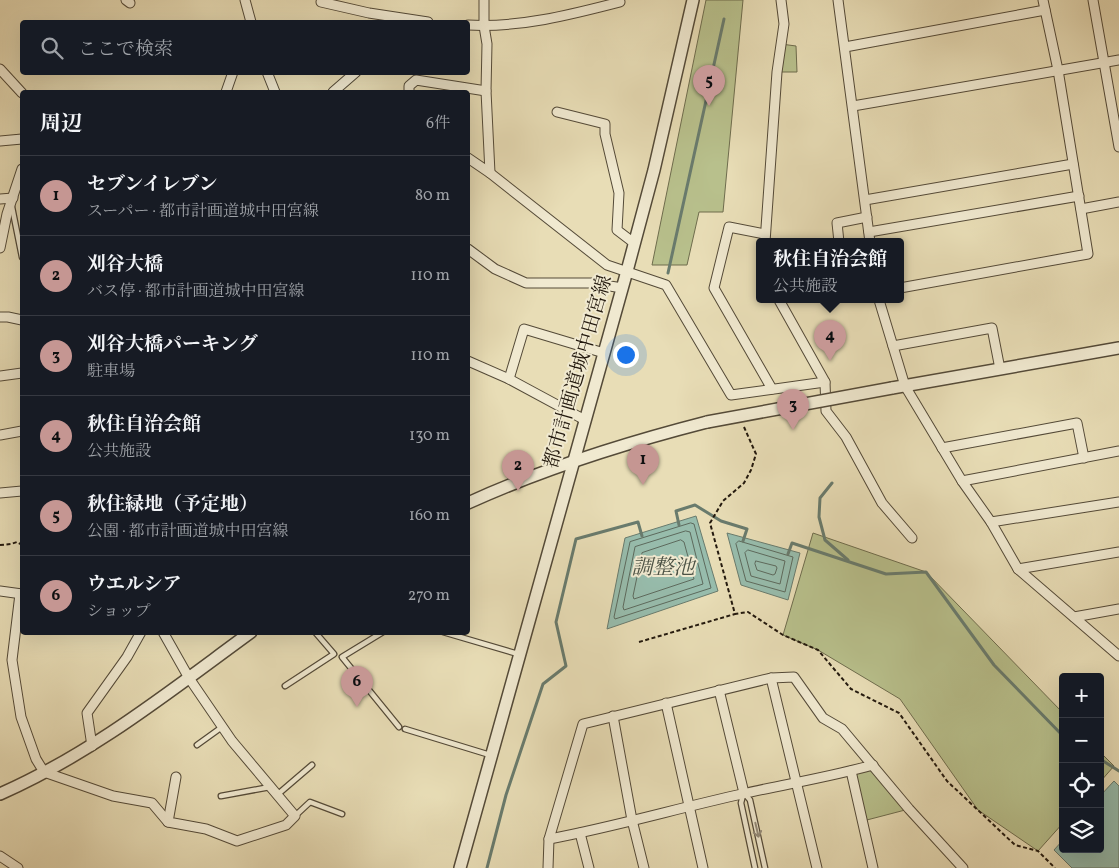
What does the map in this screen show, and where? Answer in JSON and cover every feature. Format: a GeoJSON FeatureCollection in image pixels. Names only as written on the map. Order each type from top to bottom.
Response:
{"type":"FeatureCollection","features":[{"type":"Feature","properties":{"kind":"street"},"geometry":{"type":"LineString","coordinates":[[245,0],[250,20]]}},
{"type":"Feature","properties":{"kind":"street"},"geometry":{"type":"LineString","coordinates":[[484,0],[490,173]]}},
{"type":"Feature","properties":{"kind":"street","name":"都市計画道城中田宮線"},"geometry":{"type":"LineString","coordinates":[[460,868],[627,271],[654,170],[693,0]]}},
{"type":"Feature","properties":{"kind":"street"},"geometry":{"type":"LineString","coordinates":[[772,389],[714,288],[730,227],[765,238],[777,72],[784,24],[781,0]]}},
{"type":"Feature","properties":{"kind":"street"},"geometry":{"type":"LineString","coordinates":[[838,0],[870,238]]}},
{"type":"Feature","properties":{"kind":"street"},"geometry":{"type":"LineString","coordinates":[[904,287],[1088,254],[1058,70],[1043,0]]}},
{"type":"Feature","properties":{"kind":"street"},"geometry":{"type":"LineString","coordinates":[[1093,0],[1119,148]]}},
{"type":"Feature","properties":{"kind":"street"},"geometry":{"type":"LineString","coordinates":[[322,2],[368,18],[398,20]]}},
{"type":"Feature","properties":{"kind":"street"},"geometry":{"type":"LineString","coordinates":[[470,25],[484,26],[558,18],[620,2]]}},
{"type":"Feature","properties":{"kind":"street"},"geometry":{"type":"LineString","coordinates":[[844,47],[1045,10]]}},
{"type":"Feature","properties":{"kind":"street"},"geometry":{"type":"LineString","coordinates":[[853,106],[1119,60]]}},
{"type":"Feature","properties":{"kind":"street"},"geometry":{"type":"LineString","coordinates":[[0,69],[20,91]]}},
{"type":"Feature","properties":{"kind":"street"},"geometry":{"type":"LineString","coordinates":[[227,90],[233,75]]}},
{"type":"Feature","properties":{"kind":"street"},"geometry":{"type":"LineString","coordinates":[[268,75],[274,90]]}},
{"type":"Feature","properties":{"kind":"street"},"geometry":{"type":"LineString","coordinates":[[335,90],[353,75]]}},
{"type":"Feature","properties":{"kind":"street"},"geometry":{"type":"LineString","coordinates":[[409,90],[409,86],[416,80],[486,91]]}},
{"type":"Feature","properties":{"kind":"street"},"geometry":{"type":"LineString","coordinates":[[0,82],[11,81]]}},
{"type":"Feature","properties":{"kind":"street"},"geometry":{"type":"LineString","coordinates":[[557,112],[605,124],[605,134],[619,193],[617,230],[634,243]]}},
{"type":"Feature","properties":{"kind":"street"},"geometry":{"type":"LineString","coordinates":[[0,141],[20,139]]}},
{"type":"Feature","properties":{"kind":"street"},"geometry":{"type":"LineString","coordinates":[[470,159],[607,264],[666,285],[731,396],[825,382]]}},
{"type":"Feature","properties":{"kind":"street"},"geometry":{"type":"LineString","coordinates":[[865,200],[1074,164]]}},
{"type":"Feature","properties":{"kind":"street"},"geometry":{"type":"LineString","coordinates":[[0,248],[7,214],[20,175]]}},
{"type":"Feature","properties":{"kind":"street"},"geometry":{"type":"LineString","coordinates":[[869,232],[1079,196]]}},
{"type":"Feature","properties":{"kind":"street"},"geometry":{"type":"LineString","coordinates":[[0,199],[12,201]]}},
{"type":"Feature","properties":{"kind":"street"},"geometry":{"type":"LineString","coordinates":[[1081,209],[1119,202]]}},
{"type":"Feature","properties":{"kind":"street"},"geometry":{"type":"LineString","coordinates":[[839,238],[837,223],[867,216]]}},
{"type":"Feature","properties":{"kind":"street"},"geometry":{"type":"LineString","coordinates":[[470,250],[495,269],[526,283],[592,282],[622,288]]}},
{"type":"Feature","properties":{"kind":"street"},"geometry":{"type":"LineString","coordinates":[[781,303],[825,382],[826,411],[846,437],[882,504],[912,538]]}},
{"type":"Feature","properties":{"kind":"street"},"geometry":{"type":"LineString","coordinates":[[880,303],[905,386],[962,481],[991,522],[1018,569],[1117,651]]}},
{"type":"Feature","properties":{"kind":"street"},"geometry":{"type":"LineString","coordinates":[[0,317],[8,316],[20,319]]}},
{"type":"Feature","properties":{"kind":"street"},"geometry":{"type":"LineString","coordinates":[[893,346],[992,328],[1000,369]]}},
{"type":"Feature","properties":{"kind":"street"},"geometry":{"type":"LineString","coordinates":[[509,379],[524,329],[604,352]]}},
{"type":"Feature","properties":{"kind":"street"},"geometry":{"type":"LineString","coordinates":[[470,502],[573,460],[707,422],[1119,348]]}},
{"type":"Feature","properties":{"kind":"street"},"geometry":{"type":"LineString","coordinates":[[470,361],[509,379],[585,420]]}},
{"type":"Feature","properties":{"kind":"street"},"geometry":{"type":"LineString","coordinates":[[0,376],[20,374]]}},
{"type":"Feature","properties":{"kind":"street"},"geometry":{"type":"LineString","coordinates":[[942,448],[1078,423],[1084,458]]}},
{"type":"Feature","properties":{"kind":"street"},"geometry":{"type":"LineString","coordinates":[[0,435],[20,432]]}},
{"type":"Feature","properties":{"kind":"street"},"geometry":{"type":"LineString","coordinates":[[962,481],[1119,451]]}},
{"type":"Feature","properties":{"kind":"street"},"geometry":{"type":"LineString","coordinates":[[0,493],[20,491]]}},
{"type":"Feature","properties":{"kind":"street"},"geometry":{"type":"LineString","coordinates":[[991,522],[1119,502]]}},
{"type":"Feature","properties":{"kind":"street"},"geometry":{"type":"LineString","coordinates":[[1018,569],[1119,552]]}},
{"type":"Feature","properties":{"kind":"street"},"geometry":{"type":"LineString","coordinates":[[0,591],[20,594]]}},
{"type":"Feature","properties":{"kind":"street"},"geometry":{"type":"LineString","coordinates":[[20,601],[12,660],[21,717],[36,759],[44,772],[113,796],[152,803],[168,822],[206,828],[237,841],[286,825],[295,816],[232,741],[189,678],[165,635]]}},
{"type":"Feature","properties":{"kind":"street"},"geometry":{"type":"LineString","coordinates":[[1074,617],[1119,609]]}},
{"type":"Feature","properties":{"kind":"street"},"geometry":{"type":"LineString","coordinates":[[92,746],[87,713],[127,657],[139,635]]}},
{"type":"Feature","properties":{"kind":"street"},"geometry":{"type":"LineString","coordinates":[[0,794],[92,746],[136,717],[247,635]]}},
{"type":"Feature","properties":{"kind":"street"},"geometry":{"type":"LineString","coordinates":[[548,868],[548,839],[583,724],[771,678],[794,677],[823,718],[842,729],[909,809],[963,868]]}},
{"type":"Feature","properties":{"kind":"street"},"geometry":{"type":"LineString","coordinates":[[771,678],[817,868]]}},
{"type":"Feature","properties":{"kind":"street"},"geometry":{"type":"LineString","coordinates":[[719,690],[744,793]]}},
{"type":"Feature","properties":{"kind":"street"},"geometry":{"type":"LineString","coordinates":[[666,703],[703,868]]}},
{"type":"Feature","properties":{"kind":"street"},"geometry":{"type":"LineString","coordinates":[[613,716],[632,820],[644,868]]}},
{"type":"Feature","properties":{"kind":"street"},"geometry":{"type":"LineString","coordinates":[[548,839],[744,793],[851,771],[873,764]]}},
{"type":"Feature","properties":{"kind":"street"},"geometry":{"type":"LineString","coordinates":[[851,771],[873,868]]}},
{"type":"Feature","properties":{"kind":"street"},"geometry":{"type":"LineString","coordinates":[[168,822],[176,777]]}},
{"type":"Feature","properties":{"kind":"street"},"geometry":{"type":"LineString","coordinates":[[580,833],[589,868]]}},
{"type":"Feature","properties":{"kind":"street"},"geometry":{"type":"LineString","coordinates":[[0,856],[18,868]]}},
{"type":"Feature","properties":{"kind":"lane"},"geometry":{"type":"LineString","coordinates":[[12,201],[20,246]]}},
{"type":"Feature","properties":{"kind":"lane"},"geometry":{"type":"LineString","coordinates":[[285,686],[334,654],[318,635]]}},
{"type":"Feature","properties":{"kind":"lane"},"geometry":{"type":"LineString","coordinates":[[378,635],[342,657],[399,727]]}},
{"type":"Feature","properties":{"kind":"lane"},"geometry":{"type":"LineString","coordinates":[[453,635],[520,655]]}},
{"type":"Feature","properties":{"kind":"lane"},"geometry":{"type":"LineString","coordinates":[[197,746],[222,727]]}},
{"type":"Feature","properties":{"kind":"lane"},"geometry":{"type":"LineString","coordinates":[[405,730],[492,755]]}},
{"type":"Feature","properties":{"kind":"lane"},"geometry":{"type":"LineString","coordinates":[[277,795],[312,765]]}},
{"type":"Feature","properties":{"kind":"lane"},"geometry":{"type":"LineString","coordinates":[[221,796],[270,787]]}},
{"type":"Feature","properties":{"kind":"lane"},"geometry":{"type":"LineString","coordinates":[[744,793],[741,803],[755,868]]}},
{"type":"Feature","properties":{"kind":"lane"},"geometry":{"type":"LineString","coordinates":[[744,793],[750,800],[765,868]]}},
{"type":"Feature","properties":{"kind":"lane"},"geometry":{"type":"LineString","coordinates":[[295,816],[310,802],[342,814]]}},
{"type":"Feature","properties":{"kind":"path"},"geometry":{"type":"LineString","coordinates":[[735,614],[710,523],[723,501],[744,483],[751,470],[756,454],[743,424]]}},
{"type":"Feature","properties":{"kind":"path"},"geometry":{"type":"LineString","coordinates":[[0,545],[17,542],[20,544]]}},
{"type":"Feature","properties":{"kind":"path"},"geometry":{"type":"LineString","coordinates":[[639,642],[735,614],[748,612],[782,635],[818,650],[850,689],[899,713],[947,780],[1015,845],[1038,851],[1055,868]]}},
{"type":"Feature","properties":{"kind":"green space"},"geometry":{"type":"Polygon","coordinates":[[[706,0],[743,0],[723,212],[699,212],[687,265],[652,265],[706,0]]]}},
{"type":"Feature","properties":{"kind":"green space"},"geometry":{"type":"Polygon","coordinates":[[[781,44],[796,46],[797,72],[777,72],[781,44]]]}},
{"type":"Feature","properties":{"kind":"green space"},"geometry":{"type":"Polygon","coordinates":[[[813,533],[926,572],[1059,709],[1059,827],[1038,851],[978,810],[900,699],[818,650],[783,635],[813,533]]]}},
{"type":"Feature","properties":{"kind":"green space"},"geometry":{"type":"Polygon","coordinates":[[[1104,756],[1114,766],[1104,777],[1104,756]]]}},
{"type":"Feature","properties":{"kind":"green space"},"geometry":{"type":"Polygon","coordinates":[[[873,765],[909,809],[863,821],[851,771],[873,765]]]}},
{"type":"Feature","properties":{"kind":"water","name":"調整池"},"geometry":{"type":"Polygon","coordinates":[[[696,516],[718,591],[607,629],[625,538],[696,516]]]}},
{"type":"Feature","properties":{"kind":"water","name":"調整池"},"geometry":{"type":"Polygon","coordinates":[[[727,533],[800,553],[788,600],[741,585],[727,533]]]}},
{"type":"Feature","properties":{"kind":"water"},"geometry":{"type":"Polygon","coordinates":[[[1114,781],[1119,786],[1119,868],[1072,868],[1054,850],[1059,844],[1059,853],[1104,853],[1104,792],[1114,781]]]}},
{"type":"Feature","properties":{"kind":"waterway"},"geometry":{"type":"LineString","coordinates":[[668,273],[724,19]]}},
{"type":"Feature","properties":{"kind":"waterway"},"geometry":{"type":"LineString","coordinates":[[832,483],[820,498],[819,517],[825,540],[848,560]]}},
{"type":"Feature","properties":{"kind":"waterway"},"geometry":{"type":"LineString","coordinates":[[679,525],[676,511],[695,505],[721,521],[747,529],[743,541]]}},
{"type":"Feature","properties":{"kind":"waterway"},"geometry":{"type":"LineString","coordinates":[[487,868],[506,795],[543,684],[566,666],[556,622],[576,539],[638,522],[642,536]]}},
{"type":"Feature","properties":{"kind":"waterway"},"geometry":{"type":"LineString","coordinates":[[788,554],[792,543],[886,574],[926,572],[994,665],[1059,732]]}},
{"type":"Feature","properties":{"kind":"waterway"},"geometry":{"type":"LineString","coordinates":[[1104,762],[1119,771]]}},
{"type":"Feature","properties":{"kind":"place","name":"秋住緑地（予定地）"},"geometry":{"type":"Point","coordinates":[709,106]}},
{"type":"Feature","properties":{"kind":"place","name":"秋住自治会館"},"geometry":{"type":"Point","coordinates":[830,361]}},
{"type":"Feature","properties":{"kind":"place","name":"刈谷大橋パーキング"},"geometry":{"type":"Point","coordinates":[793,430]}},
{"type":"Feature","properties":{"kind":"place","name":"セブンイレブン"},"geometry":{"type":"Point","coordinates":[643,485]}},
{"type":"Feature","properties":{"kind":"place","name":"刈谷大橋"},"geometry":{"type":"Point","coordinates":[518,491]}},
{"type":"Feature","properties":{"kind":"place","name":"ウエルシア"},"geometry":{"type":"Point","coordinates":[357,707]}}]}
